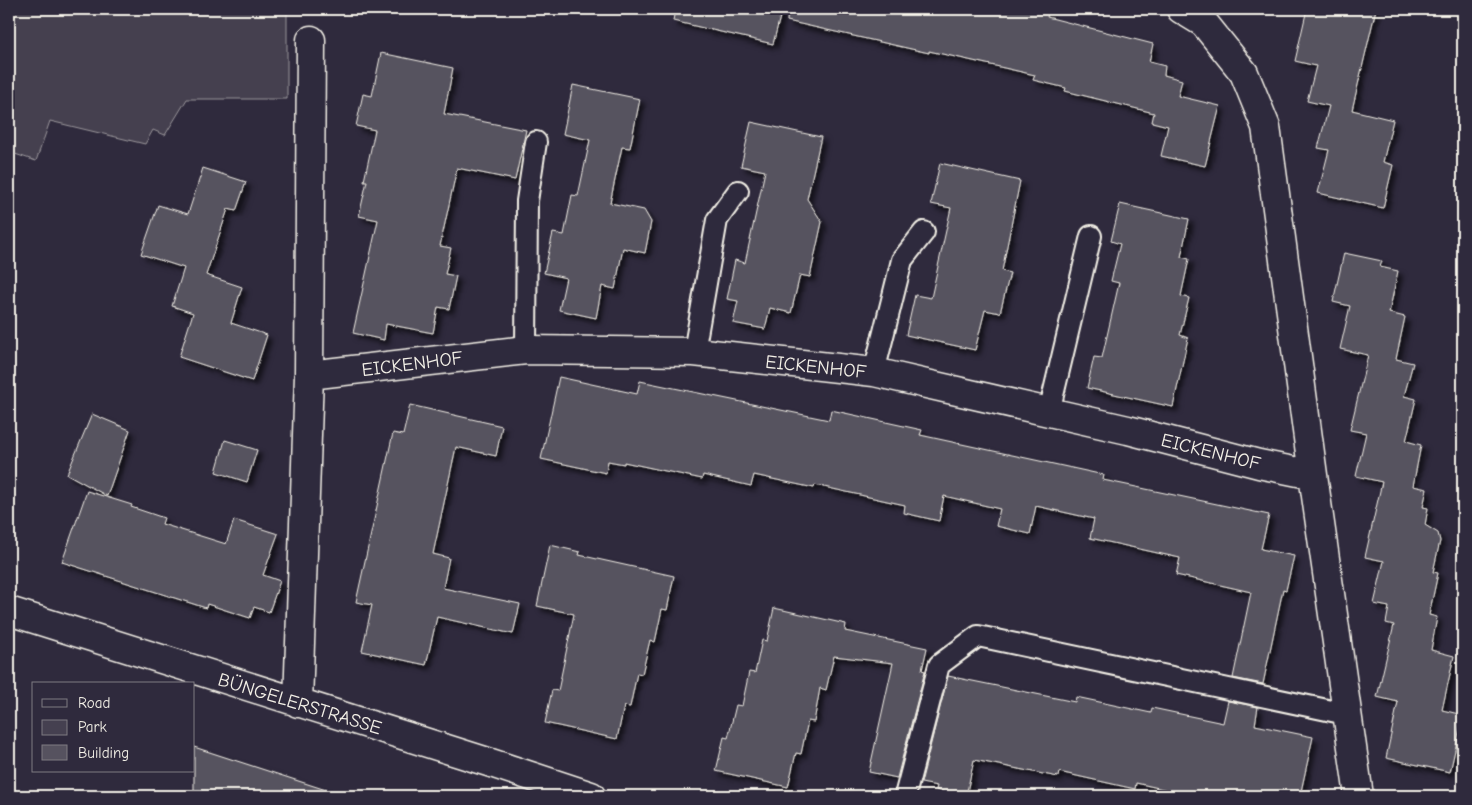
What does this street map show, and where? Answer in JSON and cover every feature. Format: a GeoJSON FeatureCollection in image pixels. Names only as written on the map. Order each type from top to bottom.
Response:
{"type":"FeatureCollection","features":[{"type":"Feature","properties":{"kind":"street"},"geometry":{"type":"LineString","coordinates":[[1197,13],[1244,73],[1266,127],[1346,714],[1359,796]]}},
{"type":"Feature","properties":{"kind":"street"},"geometry":{"type":"LineString","coordinates":[[298,703],[309,376],[311,40]]}},
{"type":"Feature","properties":{"kind":"street","name":"EICKENHOF"},"geometry":{"type":"LineString","coordinates":[[309,376],[526,350],[694,352],[874,372],[1128,430],[1259,464],[1313,475]]}},
{"type":"Feature","properties":{"kind":"street","name":"BÜNGELERSTRASSE"},"geometry":{"type":"LineString","coordinates":[[9,611],[591,796]]}},
{"type":"Feature","properties":{"kind":"lane"},"geometry":{"type":"LineString","coordinates":[[526,350],[527,201],[536,142]]}},
{"type":"Feature","properties":{"kind":"lane"},"geometry":{"type":"LineString","coordinates":[[694,352],[717,220],[738,191]]}},
{"type":"Feature","properties":{"kind":"lane"},"geometry":{"type":"LineString","coordinates":[[874,372],[902,260],[924,232]]}},
{"type":"Feature","properties":{"kind":"lane"},"geometry":{"type":"LineString","coordinates":[[1049,412],[1091,236]]}},
{"type":"Feature","properties":{"kind":"lane"},"geometry":{"type":"LineString","coordinates":[[904,796],[939,665],[978,636],[1346,714]]}},
{"type":"Feature","properties":{"kind":"green space"},"geometry":{"type":"Polygon","coordinates":[[[9,9],[287,9],[287,99],[187,99],[165,135],[153,130],[145,144],[50,121],[36,161],[9,152],[9,9]]]}},
{"type":"Feature","properties":{"kind":"building"},"geometry":{"type":"Polygon","coordinates":[[[675,9],[782,9],[773,44],[673,21],[675,9]]]}},
{"type":"Feature","properties":{"kind":"building"},"geometry":{"type":"Polygon","coordinates":[[[788,9],[1049,9],[1047,17],[1153,44],[1149,62],[1165,66],[1164,75],[1182,80],[1178,96],[1220,106],[1205,166],[1161,156],[1168,126],[1152,122],[1154,113],[1065,91],[1066,88],[1033,80],[1035,75],[787,21],[788,9]]]}},
{"type":"Feature","properties":{"kind":"building"},"geometry":{"type":"Polygon","coordinates":[[[1307,9],[1376,9],[1352,110],[1393,120],[1383,162],[1393,165],[1383,208],[1318,193],[1329,150],[1318,148],[1329,106],[1307,101],[1316,66],[1295,61],[1307,9]]]}},
{"type":"Feature","properties":{"kind":"building"},"geometry":{"type":"Polygon","coordinates":[[[381,53],[453,68],[444,114],[526,130],[515,180],[457,168],[440,246],[451,248],[445,274],[456,276],[449,309],[438,307],[433,333],[386,324],[384,340],[353,333],[378,220],[359,216],[375,130],[356,126],[363,94],[372,96],[381,53]]]}},
{"type":"Feature","properties":{"kind":"building"},"geometry":{"type":"Polygon","coordinates":[[[573,85],[640,99],[630,148],[622,147],[610,203],[644,210],[651,222],[645,253],[623,248],[615,289],[602,286],[596,318],[559,310],[566,278],[544,273],[553,233],[564,235],[572,195],[578,196],[590,140],[563,134],[573,85]]]}},
{"type":"Feature","properties":{"kind":"building"},"geometry":{"type":"Polygon","coordinates":[[[751,122],[821,137],[807,199],[822,222],[810,277],[800,275],[791,313],[770,308],[765,329],[733,323],[738,301],[727,299],[735,260],[745,263],[765,171],[741,166],[751,122]]]}},
{"type":"Feature","properties":{"kind":"building"},"geometry":{"type":"Polygon","coordinates":[[[940,163],[1020,181],[1002,271],[1010,273],[1000,313],[985,310],[975,350],[906,335],[915,295],[931,298],[951,208],[931,204],[940,163]]]}},
{"type":"Feature","properties":{"kind":"building"},"geometry":{"type":"Polygon","coordinates":[[[203,168],[246,182],[236,211],[228,209],[206,275],[242,287],[231,323],[267,335],[252,381],[179,357],[193,313],[172,306],[184,268],[141,254],[158,205],[188,214],[203,168]]]}},
{"type":"Feature","properties":{"kind":"building"},"geometry":{"type":"Polygon","coordinates":[[[1120,204],[1189,219],[1181,257],[1189,259],[1181,296],[1189,298],[1180,335],[1188,338],[1173,407],[1087,388],[1094,357],[1102,358],[1119,283],[1111,281],[1120,244],[1111,241],[1120,204]]]}},
{"type":"Feature","properties":{"kind":"building"},"geometry":{"type":"Polygon","coordinates":[[[1344,253],[1382,261],[1380,267],[1398,271],[1389,313],[1405,317],[1396,359],[1413,363],[1404,396],[1416,399],[1406,441],[1421,445],[1413,486],[1427,489],[1423,507],[1428,508],[1425,525],[1438,533],[1440,541],[1433,572],[1438,573],[1429,615],[1437,617],[1431,650],[1454,656],[1442,710],[1463,715],[1450,772],[1386,758],[1398,702],[1377,697],[1394,625],[1386,623],[1389,607],[1374,604],[1384,561],[1365,557],[1382,482],[1356,476],[1366,433],[1350,430],[1368,355],[1340,349],[1350,306],[1333,302],[1344,253]]]}},
{"type":"Feature","properties":{"kind":"building"},"geometry":{"type":"Polygon","coordinates":[[[559,377],[637,394],[640,381],[829,420],[831,410],[922,430],[920,435],[1104,475],[1103,480],[1269,515],[1261,549],[1294,556],[1286,590],[1283,589],[1263,684],[1233,678],[1251,592],[1176,575],[1180,558],[1090,538],[1094,519],[1036,506],[1030,534],[996,526],[1000,509],[944,496],[939,521],[904,513],[905,505],[815,485],[814,488],[754,475],[751,486],[703,475],[702,479],[624,462],[624,464],[608,461],[606,473],[541,459],[559,377]]]}},
{"type":"Feature","properties":{"kind":"building"},"geometry":{"type":"Polygon","coordinates":[[[410,405],[502,426],[496,456],[456,447],[433,554],[449,558],[443,588],[520,604],[513,634],[437,617],[426,665],[362,651],[372,605],[356,602],[393,433],[403,435],[410,405]]]}},
{"type":"Feature","properties":{"kind":"building"},"geometry":{"type":"Polygon","coordinates":[[[92,414],[130,430],[107,496],[67,474],[92,414]]]}},
{"type":"Feature","properties":{"kind":"building"},"geometry":{"type":"Polygon","coordinates":[[[225,440],[257,450],[247,482],[216,472],[225,440]]]}},
{"type":"Feature","properties":{"kind":"building"},"geometry":{"type":"Polygon","coordinates":[[[87,491],[132,505],[131,507],[164,518],[162,524],[226,544],[234,520],[278,534],[263,575],[280,581],[269,612],[254,607],[250,618],[207,604],[206,608],[62,562],[87,491]]]}},
{"type":"Feature","properties":{"kind":"building"},"geometry":{"type":"Polygon","coordinates":[[[550,545],[580,552],[579,555],[674,576],[667,610],[662,609],[655,642],[650,640],[642,674],[637,673],[630,707],[624,706],[617,739],[545,723],[552,690],[558,691],[574,614],[537,606],[550,545]]]}},
{"type":"Feature","properties":{"kind":"building"},"geometry":{"type":"Polygon","coordinates":[[[774,608],[846,624],[845,631],[927,648],[922,670],[925,671],[897,778],[869,772],[893,663],[834,656],[826,690],[820,688],[814,722],[808,721],[801,754],[796,753],[788,787],[716,771],[724,737],[728,738],[736,705],[742,706],[749,672],[755,673],[762,640],[767,641],[774,608]]]}},
{"type":"Feature","properties":{"kind":"building"},"geometry":{"type":"Polygon","coordinates":[[[948,676],[1075,702],[1076,697],[1151,713],[1152,708],[1223,723],[1228,701],[1258,707],[1255,725],[1313,737],[1300,796],[1195,796],[1136,783],[1135,789],[1059,772],[1058,777],[974,760],[966,796],[936,790],[937,786],[921,783],[948,676]]]}},
{"type":"Feature","properties":{"kind":"building"},"geometry":{"type":"Polygon","coordinates":[[[195,747],[326,790],[325,796],[194,796],[195,747]]]}}]}
